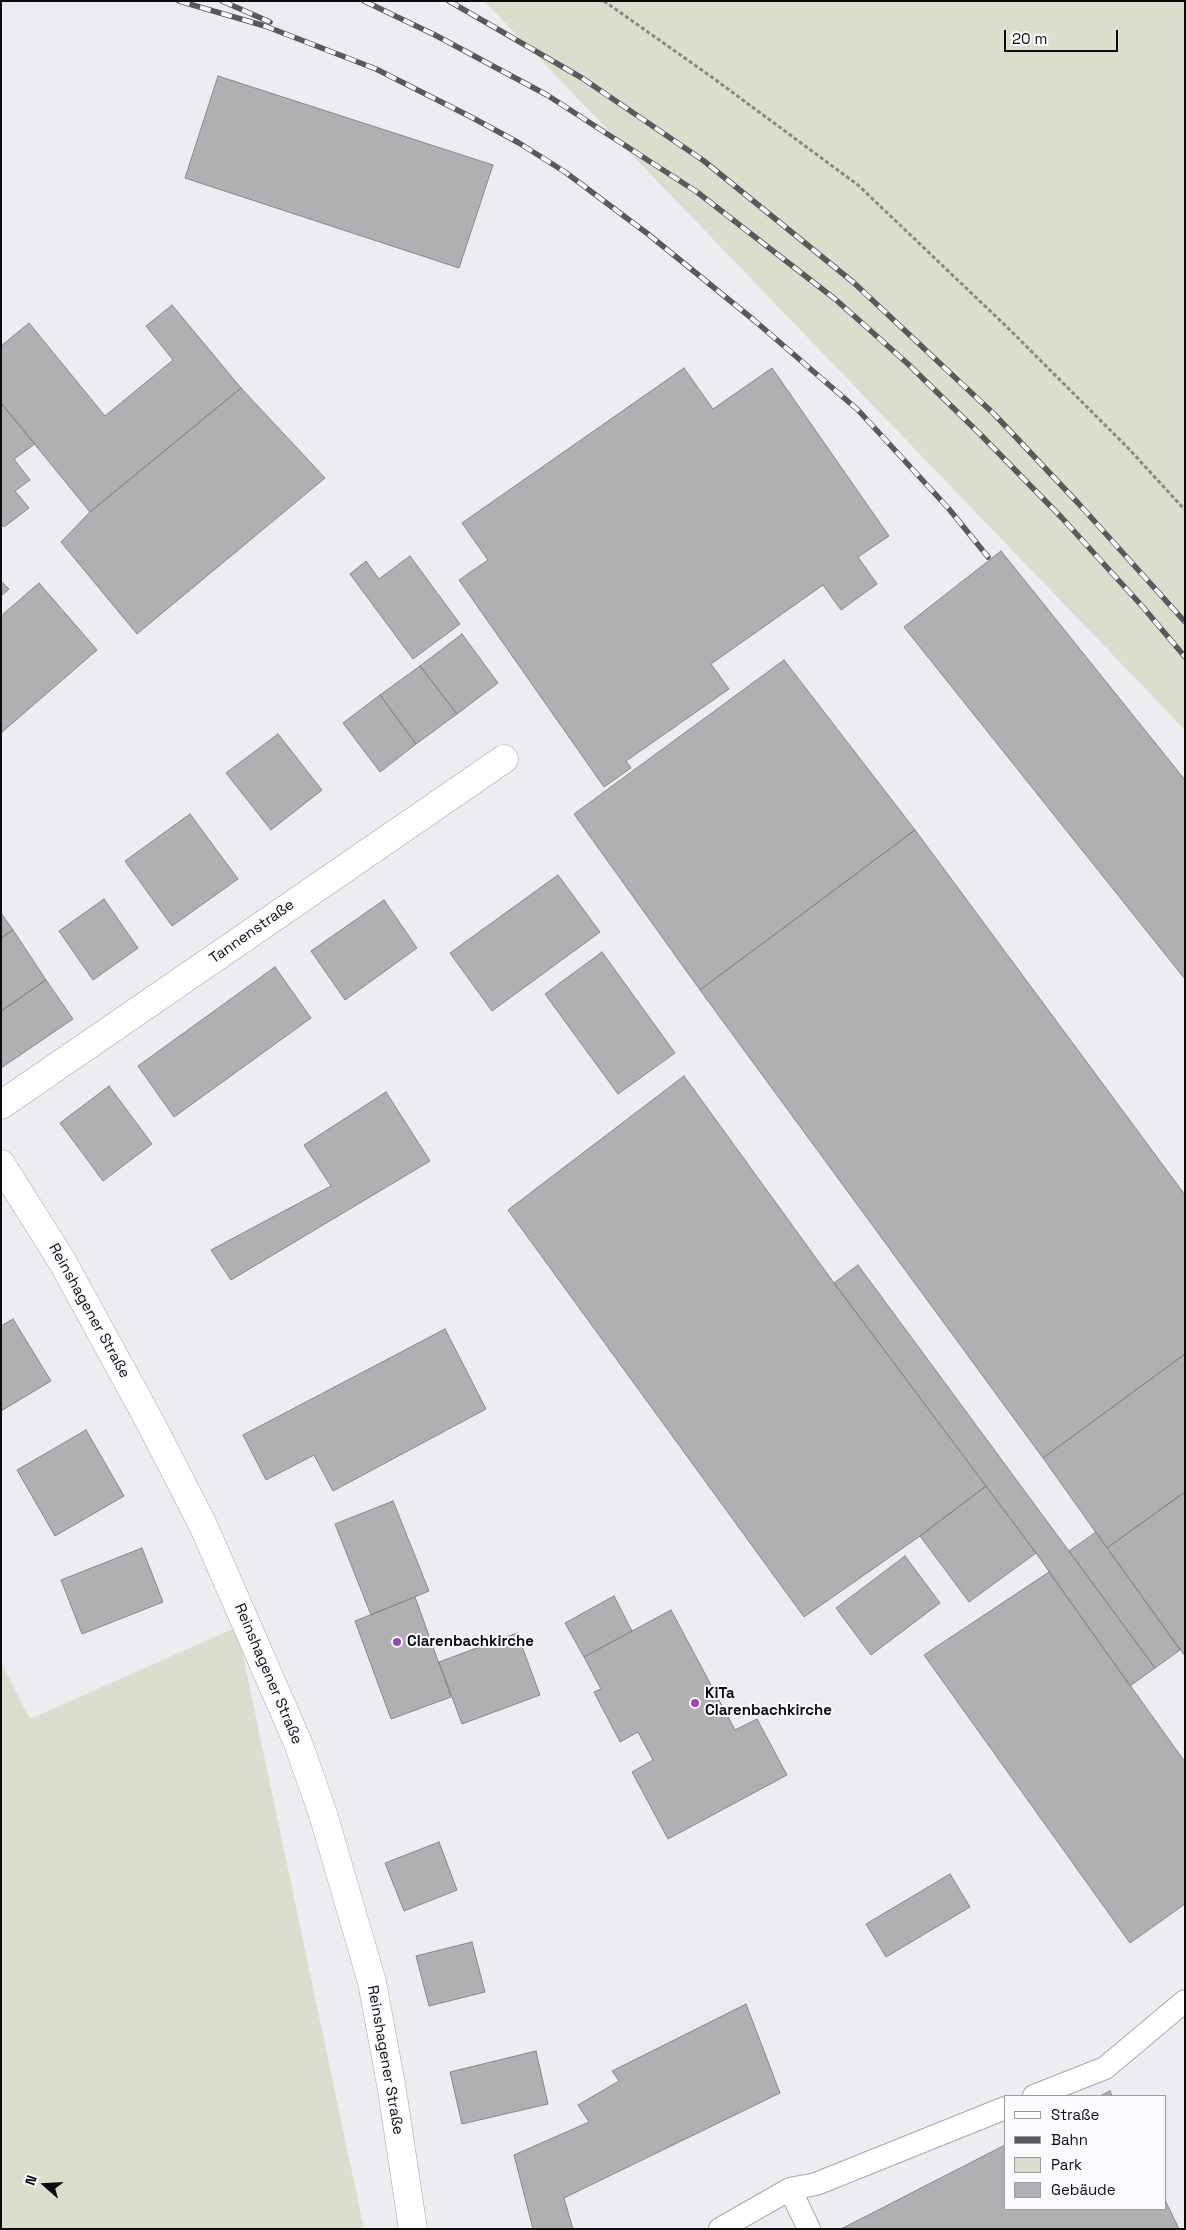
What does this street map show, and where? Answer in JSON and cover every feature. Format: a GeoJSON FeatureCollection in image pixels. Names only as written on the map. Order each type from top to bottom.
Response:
{"type":"FeatureCollection","features":[{"type":"Feature","properties":{"kind":"main road","name":"Tannenstraße"},"geometry":{"type":"LineString","coordinates":[[1,1105],[504,759]]}},
{"type":"Feature","properties":{"kind":"main road","name":"Reinshagener Straße"},"geometry":{"type":"LineString","coordinates":[[1,1164],[62,1261],[159,1439],[203,1525],[298,1742],[323,1814],[372,1982],[392,2090],[414,2229]]}},
{"type":"Feature","properties":{"kind":"lane"},"geometry":{"type":"LineString","coordinates":[[1037,2095],[1105,2068],[1185,2001]]}},
{"type":"Feature","properties":{"kind":"lane"},"geometry":{"type":"LineString","coordinates":[[720,2229],[790,2189],[816,2184],[1004,2108]]}},
{"type":"Feature","properties":{"kind":"lane"},"geometry":{"type":"LineString","coordinates":[[790,2189],[809,2229]]}},
{"type":"Feature","properties":{"kind":"path"},"geometry":{"type":"LineString","coordinates":[[604,1],[713,78],[858,185],[1008,328],[1128,448],[1185,510]]}},
{"type":"Feature","properties":{"kind":"green space"},"geometry":{"type":"Polygon","coordinates":[[[484,1],[1185,1],[1185,730],[484,1]]]}},
{"type":"Feature","properties":{"kind":"green space"},"geometry":{"type":"Polygon","coordinates":[[[237,1627],[364,2229],[1,2229],[1,1662],[30,1719],[237,1627]]]}},
{"type":"Feature","properties":{"kind":"building"},"geometry":{"type":"Polygon","coordinates":[[[218,76],[493,165],[459,268],[185,178],[218,76]]]}},
{"type":"Feature","properties":{"kind":"building"},"geometry":{"type":"Polygon","coordinates":[[[172,305],[241,388],[90,512],[1,403],[1,346],[29,323],[105,416],[173,360],[146,326],[172,305]]]}},
{"type":"Feature","properties":{"kind":"building"},"geometry":{"type":"Polygon","coordinates":[[[684,368],[713,409],[772,368],[889,536],[858,557],[877,584],[841,610],[823,585],[711,664],[729,689],[626,761],[631,768],[604,787],[459,580],[488,560],[462,523],[684,368]]]}},
{"type":"Feature","properties":{"kind":"building"},"geometry":{"type":"Polygon","coordinates":[[[241,388],[325,478],[137,634],[61,542],[90,512],[241,388]]]}},
{"type":"Feature","properties":{"kind":"building"},"geometry":{"type":"Polygon","coordinates":[[[1,403],[35,444],[14,459],[30,480],[15,491],[29,508],[4,527],[1,524],[1,403]]]}},
{"type":"Feature","properties":{"kind":"building"},"geometry":{"type":"Polygon","coordinates":[[[1001,551],[1185,780],[1185,979],[904,627],[1001,551]]]}},
{"type":"Feature","properties":{"kind":"building"},"geometry":{"type":"Polygon","coordinates":[[[410,556],[460,624],[413,659],[350,574],[366,561],[379,579],[410,556]]]}},
{"type":"Feature","properties":{"kind":"building"},"geometry":{"type":"Polygon","coordinates":[[[1,581],[9,589],[1,596],[1,581]]]}},
{"type":"Feature","properties":{"kind":"building"},"geometry":{"type":"Polygon","coordinates":[[[39,583],[97,650],[1,733],[1,616],[39,583]]]}},
{"type":"Feature","properties":{"kind":"building"},"geometry":{"type":"Polygon","coordinates":[[[462,634],[498,683],[457,714],[420,666],[462,634]]]}},
{"type":"Feature","properties":{"kind":"building"},"geometry":{"type":"Polygon","coordinates":[[[784,660],[915,830],[700,990],[574,814],[784,660]]]}},
{"type":"Feature","properties":{"kind":"building"},"geometry":{"type":"Polygon","coordinates":[[[420,666],[457,714],[416,744],[380,695],[420,666]]]}},
{"type":"Feature","properties":{"kind":"building"},"geometry":{"type":"Polygon","coordinates":[[[380,695],[416,744],[380,772],[343,723],[380,695]]]}},
{"type":"Feature","properties":{"kind":"building"},"geometry":{"type":"Polygon","coordinates":[[[278,734],[322,790],[271,830],[226,773],[278,734]]]}},
{"type":"Feature","properties":{"kind":"building"},"geometry":{"type":"Polygon","coordinates":[[[190,814],[238,879],[172,926],[125,861],[190,814]]]}},
{"type":"Feature","properties":{"kind":"building"},"geometry":{"type":"Polygon","coordinates":[[[915,830],[1185,1195],[1185,1354],[1043,1458],[700,990],[915,830]]]}},
{"type":"Feature","properties":{"kind":"building"},"geometry":{"type":"Polygon","coordinates":[[[558,875],[600,932],[492,1011],[450,953],[558,875]]]}},
{"type":"Feature","properties":{"kind":"building"},"geometry":{"type":"Polygon","coordinates":[[[104,899],[138,948],[93,980],[59,931],[104,899]]]}},
{"type":"Feature","properties":{"kind":"building"},"geometry":{"type":"Polygon","coordinates":[[[384,900],[417,948],[345,1000],[311,951],[384,900]]]}},
{"type":"Feature","properties":{"kind":"building"},"geometry":{"type":"Polygon","coordinates":[[[1,913],[13,930],[1,938],[1,913]]]}},
{"type":"Feature","properties":{"kind":"building"},"geometry":{"type":"Polygon","coordinates":[[[13,930],[46,980],[1,1011],[1,938],[13,930]]]}},
{"type":"Feature","properties":{"kind":"building"},"geometry":{"type":"Polygon","coordinates":[[[602,952],[675,1053],[618,1094],[545,994],[602,952]]]}},
{"type":"Feature","properties":{"kind":"building"},"geometry":{"type":"Polygon","coordinates":[[[275,967],[311,1018],[174,1117],[138,1066],[275,967]]]}},
{"type":"Feature","properties":{"kind":"building"},"geometry":{"type":"Polygon","coordinates":[[[46,980],[73,1019],[1,1068],[1,1011],[46,980]]]}},
{"type":"Feature","properties":{"kind":"building"},"geometry":{"type":"Polygon","coordinates":[[[684,1076],[834,1283],[986,1486],[920,1536],[804,1617],[508,1210],[684,1076]]]}},
{"type":"Feature","properties":{"kind":"building"},"geometry":{"type":"Polygon","coordinates":[[[109,1086],[152,1144],[103,1181],[60,1123],[109,1086]]]}},
{"type":"Feature","properties":{"kind":"building"},"geometry":{"type":"Polygon","coordinates":[[[386,1092],[430,1161],[231,1280],[211,1250],[331,1186],[304,1145],[386,1092]]]}},
{"type":"Feature","properties":{"kind":"building"},"geometry":{"type":"Polygon","coordinates":[[[858,1265],[1155,1668],[1130,1686],[1036,1553],[834,1283],[858,1265]]]}},
{"type":"Feature","properties":{"kind":"building"},"geometry":{"type":"Polygon","coordinates":[[[13,1319],[51,1381],[1,1411],[1,1326],[13,1319]]]}},
{"type":"Feature","properties":{"kind":"building"},"geometry":{"type":"Polygon","coordinates":[[[445,1329],[486,1409],[333,1491],[314,1455],[266,1480],[243,1435],[445,1329]]]}},
{"type":"Feature","properties":{"kind":"building"},"geometry":{"type":"Polygon","coordinates":[[[1185,1354],[1185,1492],[1107,1548],[1043,1458],[1185,1354]]]}},
{"type":"Feature","properties":{"kind":"building"},"geometry":{"type":"Polygon","coordinates":[[[86,1430],[124,1496],[55,1536],[17,1470],[86,1430]]]}},
{"type":"Feature","properties":{"kind":"building"},"geometry":{"type":"Polygon","coordinates":[[[986,1486],[1036,1553],[969,1602],[920,1536],[986,1486]]]}},
{"type":"Feature","properties":{"kind":"building"},"geometry":{"type":"Polygon","coordinates":[[[1185,1492],[1185,1656],[1107,1548],[1185,1492]]]}},
{"type":"Feature","properties":{"kind":"building"},"geometry":{"type":"Polygon","coordinates":[[[393,1501],[429,1591],[371,1615],[335,1524],[393,1501]]]}},
{"type":"Feature","properties":{"kind":"building"},"geometry":{"type":"Polygon","coordinates":[[[1096,1532],[1180,1650],[1155,1668],[1069,1551],[1096,1532]]]}},
{"type":"Feature","properties":{"kind":"building"},"geometry":{"type":"Polygon","coordinates":[[[142,1548],[163,1602],[82,1634],[61,1580],[142,1548]]]}},
{"type":"Feature","properties":{"kind":"building"},"geometry":{"type":"Polygon","coordinates":[[[905,1556],[940,1603],[871,1655],[836,1608],[905,1556]]]}},
{"type":"Feature","properties":{"kind":"building"},"geometry":{"type":"Polygon","coordinates":[[[1049,1572],[1185,1762],[1185,1904],[1130,1943],[924,1655],[1049,1572]]]}},
{"type":"Feature","properties":{"kind":"building"},"geometry":{"type":"Polygon","coordinates":[[[614,1596],[632,1631],[584,1657],[565,1623],[614,1596]]]}},
{"type":"Feature","properties":{"kind":"building","name":"Clarenbachkirche"},"geometry":{"type":"Polygon","coordinates":[[[415,1597],[451,1697],[391,1719],[355,1621],[415,1597]]]}},
{"type":"Feature","properties":{"kind":"building"},"geometry":{"type":"Polygon","coordinates":[[[671,1610],[735,1730],[757,1719],[787,1775],[668,1839],[632,1772],[653,1760],[638,1732],[620,1742],[594,1692],[601,1689],[584,1657],[671,1610]]]}},
{"type":"Feature","properties":{"kind":"building"},"geometry":{"type":"Polygon","coordinates":[[[517,1633],[540,1695],[462,1724],[439,1662],[517,1633]]]}},
{"type":"Feature","properties":{"kind":"building"},"geometry":{"type":"Polygon","coordinates":[[[439,1842],[457,1890],[404,1911],[385,1863],[439,1842]]]}},
{"type":"Feature","properties":{"kind":"building"},"geometry":{"type":"Polygon","coordinates":[[[950,1874],[970,1907],[886,1957],[866,1924],[950,1874]]]}},
{"type":"Feature","properties":{"kind":"building"},"geometry":{"type":"Polygon","coordinates":[[[472,1942],[485,1992],[429,2006],[416,1956],[472,1942]]]}},
{"type":"Feature","properties":{"kind":"building"},"geometry":{"type":"Polygon","coordinates":[[[746,2004],[780,2093],[564,2198],[573,2229],[533,2229],[514,2155],[589,2122],[578,2105],[619,2081],[612,2071],[746,2004]]]}},
{"type":"Feature","properties":{"kind":"building"},"geometry":{"type":"Polygon","coordinates":[[[536,2051],[548,2104],[462,2124],[450,2072],[536,2051]]]}},
{"type":"Feature","properties":{"kind":"building"},"geometry":{"type":"Polygon","coordinates":[[[1110,2091],[1112,2095],[1102,2095],[1110,2091]]]}},
{"type":"Feature","properties":{"kind":"building"},"geometry":{"type":"Polygon","coordinates":[[[1004,2146],[1004,2210],[1166,2210],[1166,2202],[1179,2229],[841,2229],[1004,2146]]]}},
{"type":"Feature","properties":{"kind":"railway"},"geometry":{"type":"LineString","coordinates":[[179,1],[265,26],[376,69],[519,143],[565,172],[648,234],[755,321],[858,410],[949,509],[988,557]]}},
{"type":"Feature","properties":{"kind":"railway"},"geometry":{"type":"LineString","coordinates":[[222,1],[270,22]]}},
{"type":"Feature","properties":{"kind":"railway"},"geometry":{"type":"LineString","coordinates":[[364,1],[435,35],[547,95],[697,192],[835,299],[908,364],[978,432],[1062,518],[1142,606],[1185,657]]}},
{"type":"Feature","properties":{"kind":"railway"},"geometry":{"type":"LineString","coordinates":[[449,1],[582,78],[704,161],[853,282],[994,414],[1078,503],[1185,622]]}},
{"type":"Feature","properties":{"kind":"place","name":"Clarenbachkirche"},"geometry":{"type":"Point","coordinates":[397,1642]}},
{"type":"Feature","properties":{"kind":"place","name":"KiTa Clarenbachkirche"},"geometry":{"type":"Point","coordinates":[695,1703]}}]}
